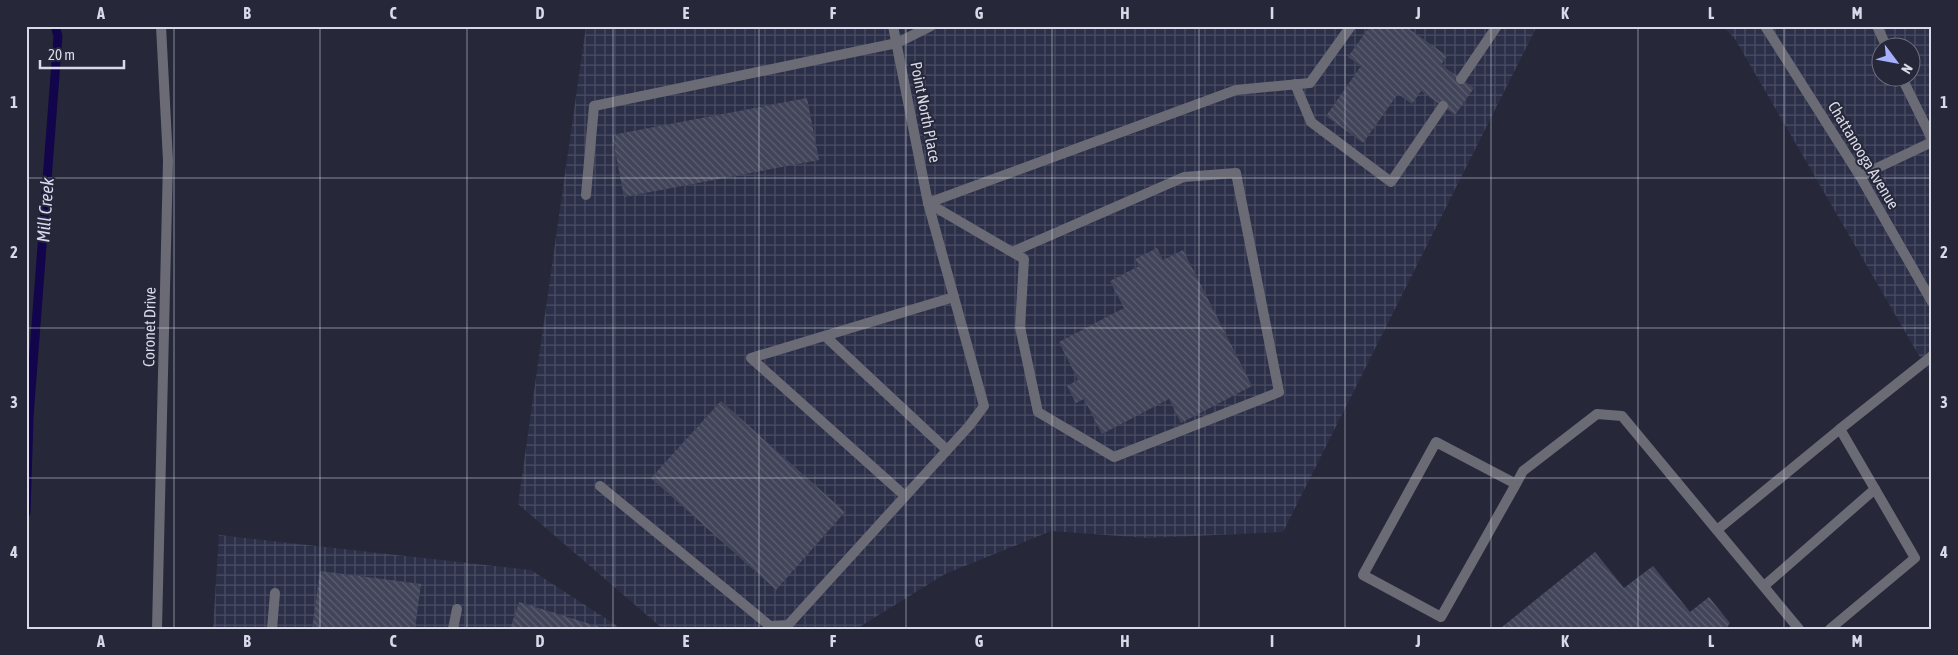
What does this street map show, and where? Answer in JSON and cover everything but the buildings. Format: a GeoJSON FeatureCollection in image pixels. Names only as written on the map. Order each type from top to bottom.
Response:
{"type":"FeatureCollection","features":[{"type":"Feature","properties":{"kind":"street","name":"Coronet Drive"},"geometry":{"type":"LineString","coordinates":[[157,629],[168,161],[161,26]]}},
{"type":"Feature","properties":{"kind":"street","name":"Point North Place"},"geometry":{"type":"LineString","coordinates":[[893,26],[928,203],[984,406],[947,450]]}},
{"type":"Feature","properties":{"kind":"street"},"geometry":{"type":"LineString","coordinates":[[586,195],[594,106],[897,42],[931,26]]}},
{"type":"Feature","properties":{"kind":"street"},"geometry":{"type":"LineString","coordinates":[[928,203],[1236,90],[1310,83],[1351,26]]}},
{"type":"Feature","properties":{"kind":"street"},"geometry":{"type":"LineString","coordinates":[[1461,79],[1497,26]]}},
{"type":"Feature","properties":{"kind":"street","name":"Chattanooga Avenue"},"geometry":{"type":"LineString","coordinates":[[1765,26],[1860,176],[1932,302]]}},
{"type":"Feature","properties":{"kind":"street"},"geometry":{"type":"LineString","coordinates":[[1876,26],[1882,38]]}},
{"type":"Feature","properties":{"kind":"street"},"geometry":{"type":"LineString","coordinates":[[1295,84],[1311,122],[1391,182],[1443,106]]}},
{"type":"Feature","properties":{"kind":"street"},"geometry":{"type":"LineString","coordinates":[[1860,176],[1932,141],[1907,88]]}},
{"type":"Feature","properties":{"kind":"street"},"geometry":{"type":"LineString","coordinates":[[928,203],[1012,252],[1024,259],[1020,326],[1038,412],[1114,457],[1279,392],[1236,173],[1184,177],[1012,252]]}},
{"type":"Feature","properties":{"kind":"street"},"geometry":{"type":"LineString","coordinates":[[905,496],[751,358],[954,297]]}},
{"type":"Feature","properties":{"kind":"street"},"geometry":{"type":"LineString","coordinates":[[600,486],[770,626],[788,624],[947,450],[825,336]]}},
{"type":"Feature","properties":{"kind":"street"},"geometry":{"type":"LineString","coordinates":[[1717,530],[1932,356]]}},
{"type":"Feature","properties":{"kind":"street"},"geometry":{"type":"LineString","coordinates":[[1516,484],[1436,442],[1364,575],[1441,617],[1516,484],[1523,471],[1597,414],[1622,416],[1799,629]]}},
{"type":"Feature","properties":{"kind":"street"},"geometry":{"type":"LineString","coordinates":[[1830,629],[1915,558],[1840,430]]}},
{"type":"Feature","properties":{"kind":"street"},"geometry":{"type":"LineString","coordinates":[[1764,586],[1875,489]]}},
{"type":"Feature","properties":{"kind":"street"},"geometry":{"type":"LineString","coordinates":[[272,629],[275,593]]}},
{"type":"Feature","properties":{"kind":"street"},"geometry":{"type":"LineString","coordinates":[[453,629],[457,609]]}},
{"type":"Feature","properties":{"kind":"shaded area"},"geometry":{"type":"Polygon","coordinates":[[[586,26],[1537,26],[1283,532],[1148,538],[1051,531],[945,574],[856,629],[663,629],[518,504],[586,26]]]}},
{"type":"Feature","properties":{"kind":"shaded area"},"geometry":{"type":"Polygon","coordinates":[[[1723,26],[1932,26],[1932,378],[1735,39],[1723,26]]]}},
{"type":"Feature","properties":{"kind":"shaded area"},"geometry":{"type":"Polygon","coordinates":[[[219,535],[531,570],[622,629],[213,629],[219,535]]]}},
{"type":"Feature","properties":{"kind":"waterway","name":"Mill Creek"},"geometry":{"type":"LineString","coordinates":[[26,513],[29,417],[58,36],[55,26]]}}]}
